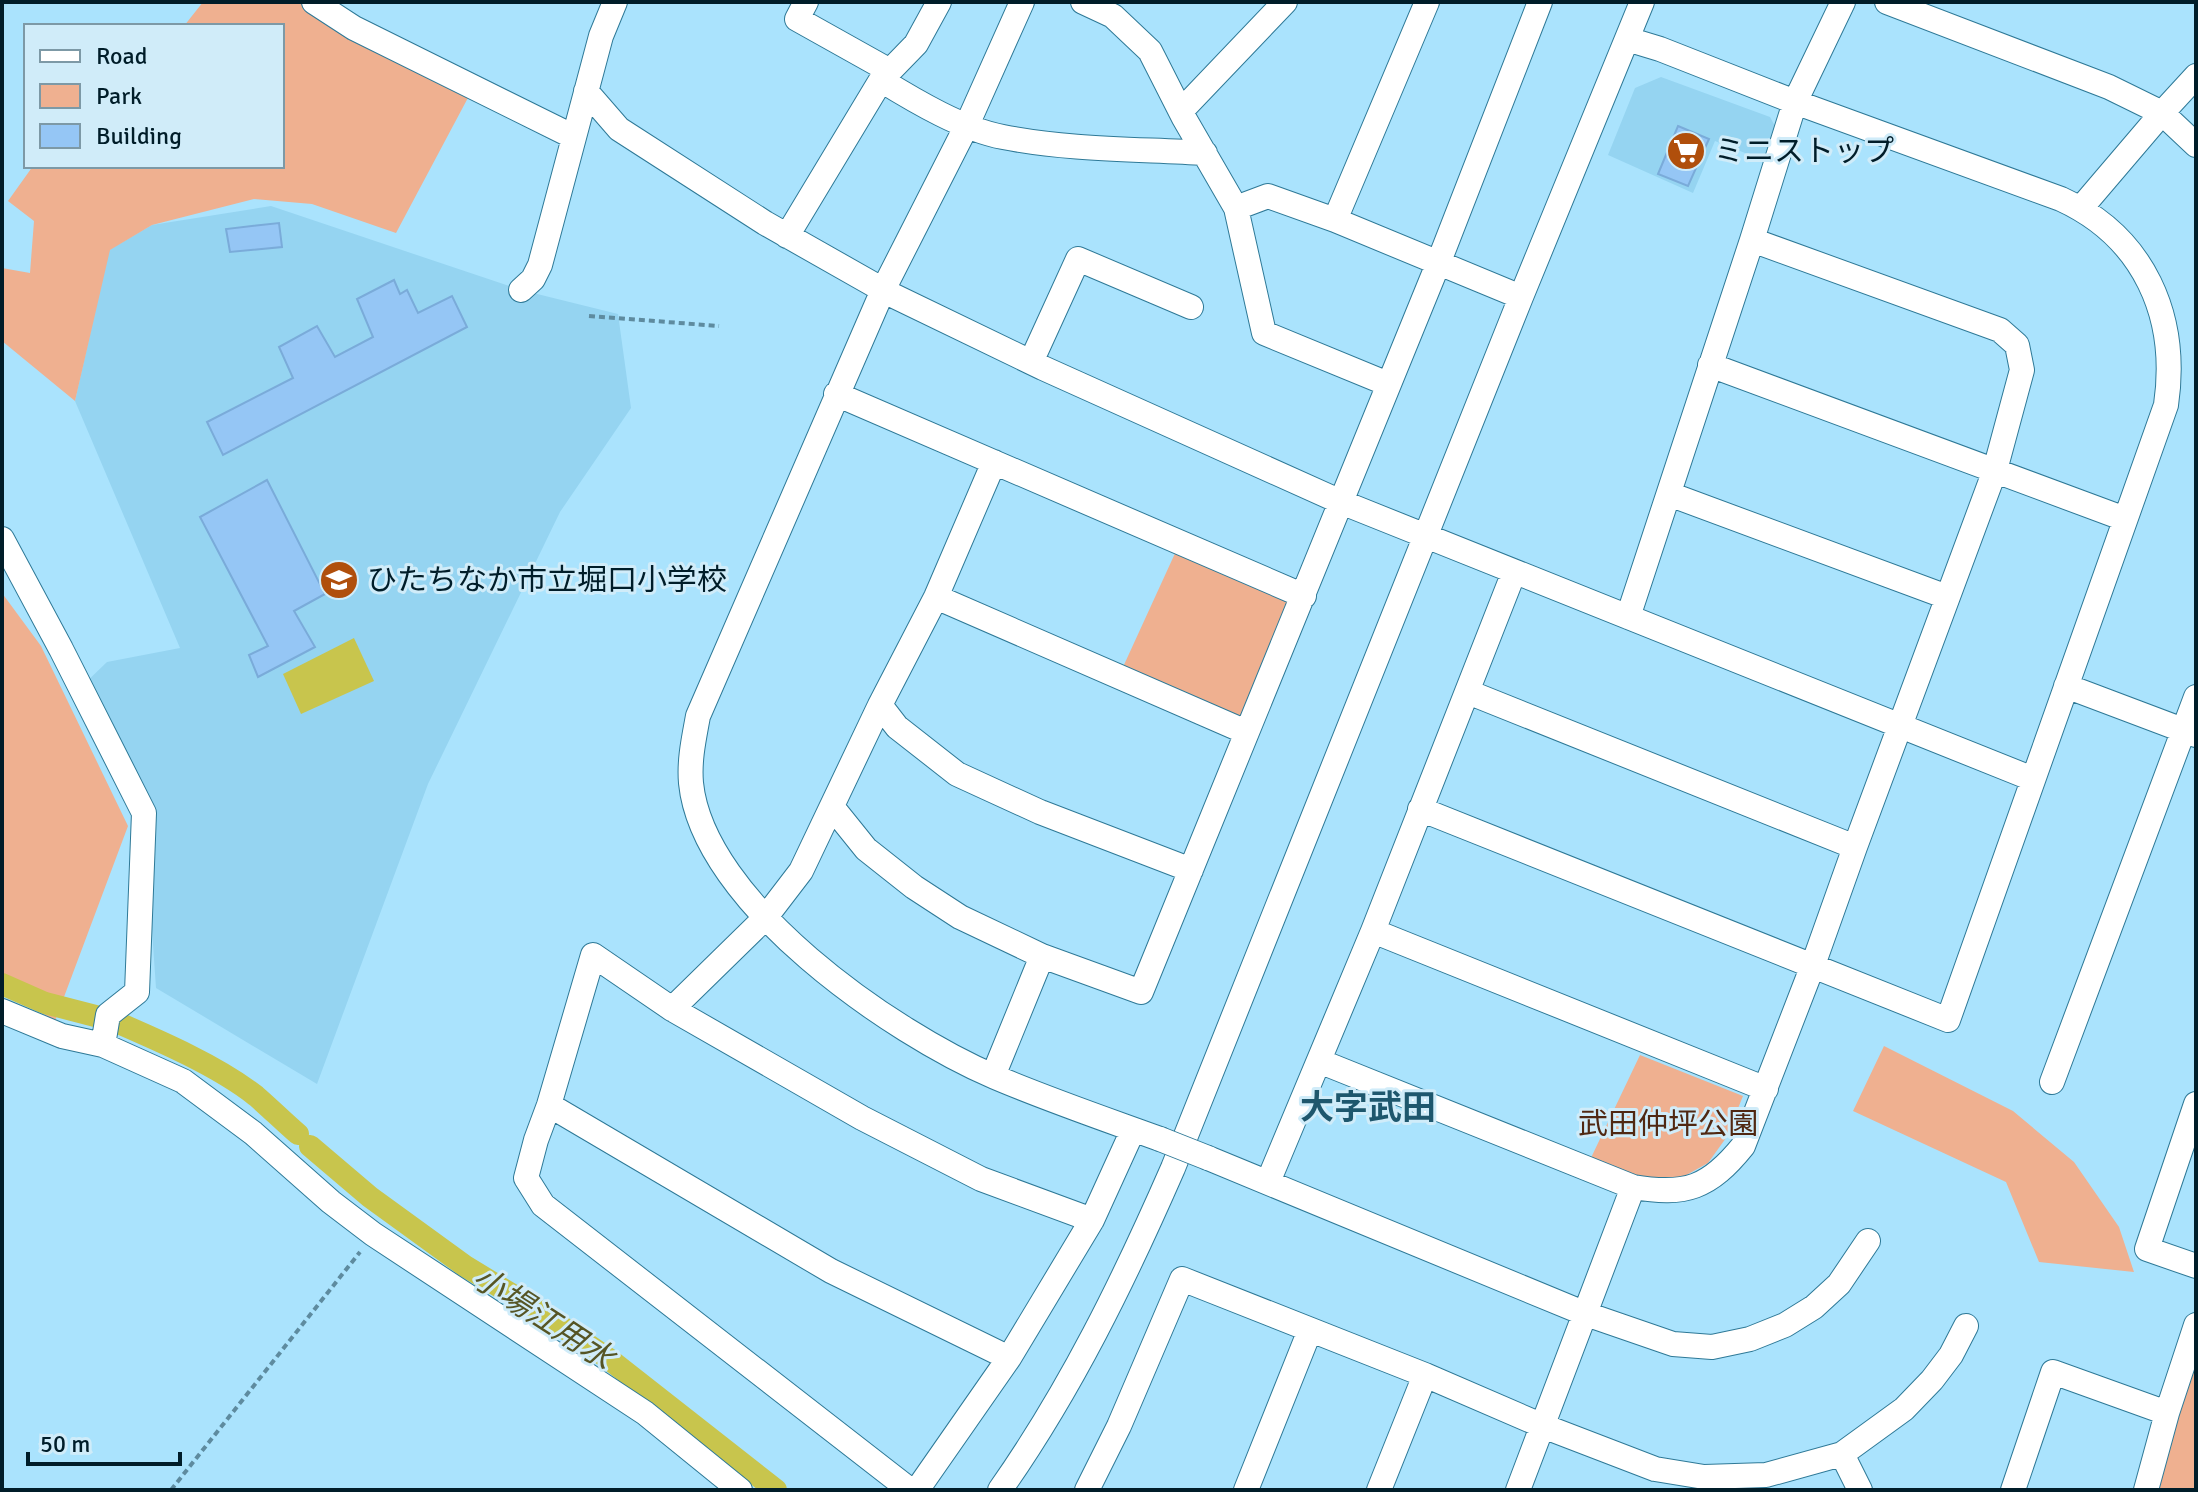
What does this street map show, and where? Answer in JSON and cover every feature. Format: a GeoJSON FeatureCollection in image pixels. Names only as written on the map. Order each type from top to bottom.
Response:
{"type":"FeatureCollection","features":[{"type":"Feature","properties":{"kind":"street"},"geometry":{"type":"LineString","coordinates":[[314,2],[354,28],[574,137]]}},
{"type":"Feature","properties":{"kind":"street"},"geometry":{"type":"LineString","coordinates":[[521,290],[533,279],[540,265],[601,36],[615,2]]}},
{"type":"Feature","properties":{"kind":"street"},"geometry":{"type":"LineString","coordinates":[[806,2],[797,19],[953,120],[1001,137],[1072,146],[1205,153]]}},
{"type":"Feature","properties":{"kind":"street"},"geometry":{"type":"LineString","coordinates":[[787,236],[885,76],[916,44],[939,2]]}},
{"type":"Feature","properties":{"kind":"street"},"geometry":{"type":"LineString","coordinates":[[1022,2],[967,125],[883,290],[698,716],[691,752],[691,782],[697,814],[712,848],[732,880],[765,918],[815,964],[900,1026],[993,1076],[1268,1182],[1586,1314],[1673,1344],[1712,1347],[1750,1339],[1785,1325],[1814,1307],[1839,1284],[1868,1241]]}},
{"type":"Feature","properties":{"kind":"street"},"geometry":{"type":"LineString","coordinates":[[1083,2],[1121,9],[1150,51],[1236,208],[1264,333],[1388,384]]}},
{"type":"Feature","properties":{"kind":"street"},"geometry":{"type":"LineString","coordinates":[[1181,111],[1285,2]]}},
{"type":"Feature","properties":{"kind":"street"},"geometry":{"type":"LineString","coordinates":[[1335,220],[1427,2]]}},
{"type":"Feature","properties":{"kind":"street"},"geometry":{"type":"LineString","coordinates":[[833,808],[866,849],[914,887],[960,917],[1042,956],[1141,992],[1438,264],[1540,2]]}},
{"type":"Feature","properties":{"kind":"street"},"geometry":{"type":"LineString","coordinates":[[1000,1490],[1032,1444],[1081,1360],[1131,1264],[1185,1140],[1642,2]]}},
{"type":"Feature","properties":{"kind":"street"},"geometry":{"type":"LineString","coordinates":[[1628,617],[1795,102],[1843,2]]}},
{"type":"Feature","properties":{"kind":"street"},"geometry":{"type":"LineString","coordinates":[[1887,2],[2109,87],[2162,113],[2196,145]]}},
{"type":"Feature","properties":{"kind":"street"},"geometry":{"type":"LineString","coordinates":[[1420,809],[1948,1020],[2166,405],[2170,380],[2165,324],[2157,297],[2145,271],[2129,249],[2081,208],[1627,39]]}},
{"type":"Feature","properties":{"kind":"street"},"geometry":{"type":"LineString","coordinates":[[2081,208],[2196,76]]}},
{"type":"Feature","properties":{"kind":"street"},"geometry":{"type":"LineString","coordinates":[[586,91],[619,129],[787,236],[883,290],[1031,362],[1341,502],[2033,779]]}},
{"type":"Feature","properties":{"kind":"street"},"geometry":{"type":"LineString","coordinates":[[1236,208],[1268,196],[1335,220],[1521,297]]}},
{"type":"Feature","properties":{"kind":"street"},"geometry":{"type":"LineString","coordinates":[[1319,1061],[1633,1187],[1679,1191],[1703,1183],[1725,1168],[1743,1146],[1995,470],[2022,370],[2017,345],[2000,330],[1752,240]]}},
{"type":"Feature","properties":{"kind":"street"},"geometry":{"type":"LineString","coordinates":[[1031,362],[1078,259],[1191,307]]}},
{"type":"Feature","properties":{"kind":"street"},"geometry":{"type":"LineString","coordinates":[[1710,365],[2125,519]]}},
{"type":"Feature","properties":{"kind":"street"},"geometry":{"type":"LineString","coordinates":[[836,394],[1304,596]]}},
{"type":"Feature","properties":{"kind":"street"},"geometry":{"type":"LineString","coordinates":[[672,1009],[765,918],[801,871],[880,705],[936,597],[994,462]]}},
{"type":"Feature","properties":{"kind":"street"},"geometry":{"type":"LineString","coordinates":[[1669,494],[1947,597]]}},
{"type":"Feature","properties":{"kind":"street"},"geometry":{"type":"LineString","coordinates":[[2,539],[144,813],[137,992],[108,1015],[103,1045]]}},
{"type":"Feature","properties":{"kind":"street"},"geometry":{"type":"LineString","coordinates":[[1268,1182],[1373,931],[1514,572]]}},
{"type":"Feature","properties":{"kind":"street"},"geometry":{"type":"LineString","coordinates":[[936,597],[1246,732]]}},
{"type":"Feature","properties":{"kind":"street"},"geometry":{"type":"LineString","coordinates":[[2066,686],[2190,732]]}},
{"type":"Feature","properties":{"kind":"street"},"geometry":{"type":"LineString","coordinates":[[1468,692],[1855,847]]}},
{"type":"Feature","properties":{"kind":"street"},"geometry":{"type":"LineString","coordinates":[[2052,1082],[2190,732],[2196,697]]}},
{"type":"Feature","properties":{"kind":"street"},"geometry":{"type":"LineString","coordinates":[[880,705],[897,727],[957,774],[1040,812],[1191,870]]}},
{"type":"Feature","properties":{"kind":"street"},"geometry":{"type":"LineString","coordinates":[[1373,931],[1766,1089]]}},
{"type":"Feature","properties":{"kind":"street"},"geometry":{"type":"LineString","coordinates":[[910,1490],[543,1205],[526,1178],[593,955],[672,1009],[862,1118],[981,1179],[1092,1220]]}},
{"type":"Feature","properties":{"kind":"street"},"geometry":{"type":"LineString","coordinates":[[993,1076],[1042,956]]}},
{"type":"Feature","properties":{"kind":"street"},"geometry":{"type":"LineString","coordinates":[[2,1011],[62,1036],[103,1045],[183,1081],[253,1133],[331,1202],[373,1234],[645,1413],[740,1490]]}},
{"type":"Feature","properties":{"kind":"street"},"geometry":{"type":"LineString","coordinates":[[2196,1104],[2147,1249],[2196,1266]]}},
{"type":"Feature","properties":{"kind":"street"},"geometry":{"type":"LineString","coordinates":[[549,1105],[831,1271],[1009,1358]]}},
{"type":"Feature","properties":{"kind":"street"},"geometry":{"type":"LineString","coordinates":[[917,1490],[1009,1358],[1092,1220],[1133,1130]]}},
{"type":"Feature","properties":{"kind":"street"},"geometry":{"type":"LineString","coordinates":[[1518,1490],[1633,1187]]}},
{"type":"Feature","properties":{"kind":"street"},"geometry":{"type":"LineString","coordinates":[[1087,1490],[1119,1426],[1182,1279],[1425,1375],[1543,1426],[1651,1480],[1766,1475],[1842,1454],[1904,1409],[1951,1355],[1966,1326]]}},
{"type":"Feature","properties":{"kind":"street"},"geometry":{"type":"LineString","coordinates":[[2146,1490],[2196,1325]]}},
{"type":"Feature","properties":{"kind":"street"},"geometry":{"type":"LineString","coordinates":[[1246,1490],[1310,1330]]}},
{"type":"Feature","properties":{"kind":"street"},"geometry":{"type":"LineString","coordinates":[[2013,1490],[2053,1372],[2167,1413]]}},
{"type":"Feature","properties":{"kind":"street"},"geometry":{"type":"LineString","coordinates":[[1379,1490],[1425,1375]]}},
{"type":"Feature","properties":{"kind":"street"},"geometry":{"type":"LineString","coordinates":[[1842,1454],[1860,1490]]}},
{"type":"Feature","properties":{"kind":"path"},"geometry":{"type":"LineString","coordinates":[[589,316],[719,326]]}},
{"type":"Feature","properties":{"kind":"path"},"geometry":{"type":"LineString","coordinates":[[171,1490],[373,1234]]}},
{"type":"Feature","properties":{"kind":"shaded area"},"geometry":{"type":"Polygon","coordinates":[[[1661,77],[1770,117],[1776,128],[1765,161],[1715,141],[1693,193],[1608,155],[1635,88],[1661,77]]]}},
{"type":"Feature","properties":{"kind":"shaded area","name":"ひたちなか市立堀口小学校"},"geometry":{"type":"Polygon","coordinates":[[[271,206],[521,290],[618,314],[631,408],[560,512],[428,784],[317,1084],[156,988],[144,813],[80,688],[107,662],[180,648],[75,401],[109,250],[152,225],[271,206]]]}},
{"type":"Feature","properties":{"kind":"shaded area"},"geometry":{"type":"Polygon","coordinates":[[[354,638],[374,681],[301,714],[283,674],[354,638]]]}},
{"type":"Feature","properties":{"kind":"green space"},"geometry":{"type":"Polygon","coordinates":[[[203,2],[300,2],[470,94],[396,233],[312,204],[254,199],[152,225],[110,250],[75,401],[2,341],[2,268],[30,273],[34,221],[8,201],[32,168],[284,168],[284,24],[186,24],[203,2]]]}},
{"type":"Feature","properties":{"kind":"green space"},"geometry":{"type":"Polygon","coordinates":[[[1177,549],[1290,598],[1246,715],[1235,717],[1123,667],[1177,549]]]}},
{"type":"Feature","properties":{"kind":"green space"},"geometry":{"type":"Polygon","coordinates":[[[2,593],[41,646],[128,826],[55,1021],[2,988],[2,593]]]}},
{"type":"Feature","properties":{"kind":"green space"},"geometry":{"type":"Polygon","coordinates":[[[1884,1046],[2013,1111],[2074,1162],[2119,1227],[2134,1272],[2039,1262],[2006,1182],[1853,1111],[1884,1046]]]}},
{"type":"Feature","properties":{"kind":"green space","name":"武田仲坪公園"},"geometry":{"type":"Polygon","coordinates":[[[1640,1055],[1743,1096],[1726,1138],[1708,1163],[1681,1178],[1632,1177],[1589,1162],[1640,1055]]]}},
{"type":"Feature","properties":{"kind":"green space"},"geometry":{"type":"Polygon","coordinates":[[[2196,1357],[2196,1490],[2155,1490],[2196,1357]]]}},
{"type":"Feature","properties":{"kind":"building","name":"ミニストップ"},"geometry":{"type":"Polygon","coordinates":[[[1678,126],[1709,139],[1688,186],[1658,174],[1678,126]]]}},
{"type":"Feature","properties":{"kind":"building"},"geometry":{"type":"Polygon","coordinates":[[[279,223],[282,247],[230,252],[226,229],[279,223]]]}},
{"type":"Feature","properties":{"kind":"building"},"geometry":{"type":"Polygon","coordinates":[[[394,280],[400,294],[407,290],[418,313],[452,296],[467,327],[223,455],[207,422],[293,378],[279,347],[317,326],[335,357],[373,337],[357,299],[394,280]]]}},
{"type":"Feature","properties":{"kind":"building"},"geometry":{"type":"Polygon","coordinates":[[[267,480],[325,594],[294,611],[315,647],[258,677],[249,655],[268,646],[200,517],[267,480]]]}},
{"type":"Feature","properties":{"kind":"waterway","name":"小場江用水"},"geometry":{"type":"LineString","coordinates":[[2,984],[45,1003],[103,1018]]}},
{"type":"Feature","properties":{"kind":"waterway","name":"小場江用水"},"geometry":{"type":"LineString","coordinates":[[116,1022],[224,1074],[256,1096],[298,1134]]}},
{"type":"Feature","properties":{"kind":"waterway","name":"小場江用水"},"geometry":{"type":"LineString","coordinates":[[310,1146],[370,1197],[465,1266],[609,1359],[776,1490]]}},
{"type":"Feature","properties":{"kind":"place","name":"ミニストップ"},"geometry":{"type":"Point","coordinates":[1686,151]}},
{"type":"Feature","properties":{"kind":"place","name":"ひたちなか市立堀口小学校"},"geometry":{"type":"Point","coordinates":[339,580]}},
{"type":"Feature","properties":{"kind":"district","name":"大字武田"},"geometry":{"type":"Point","coordinates":[1368,1108]}}]}
